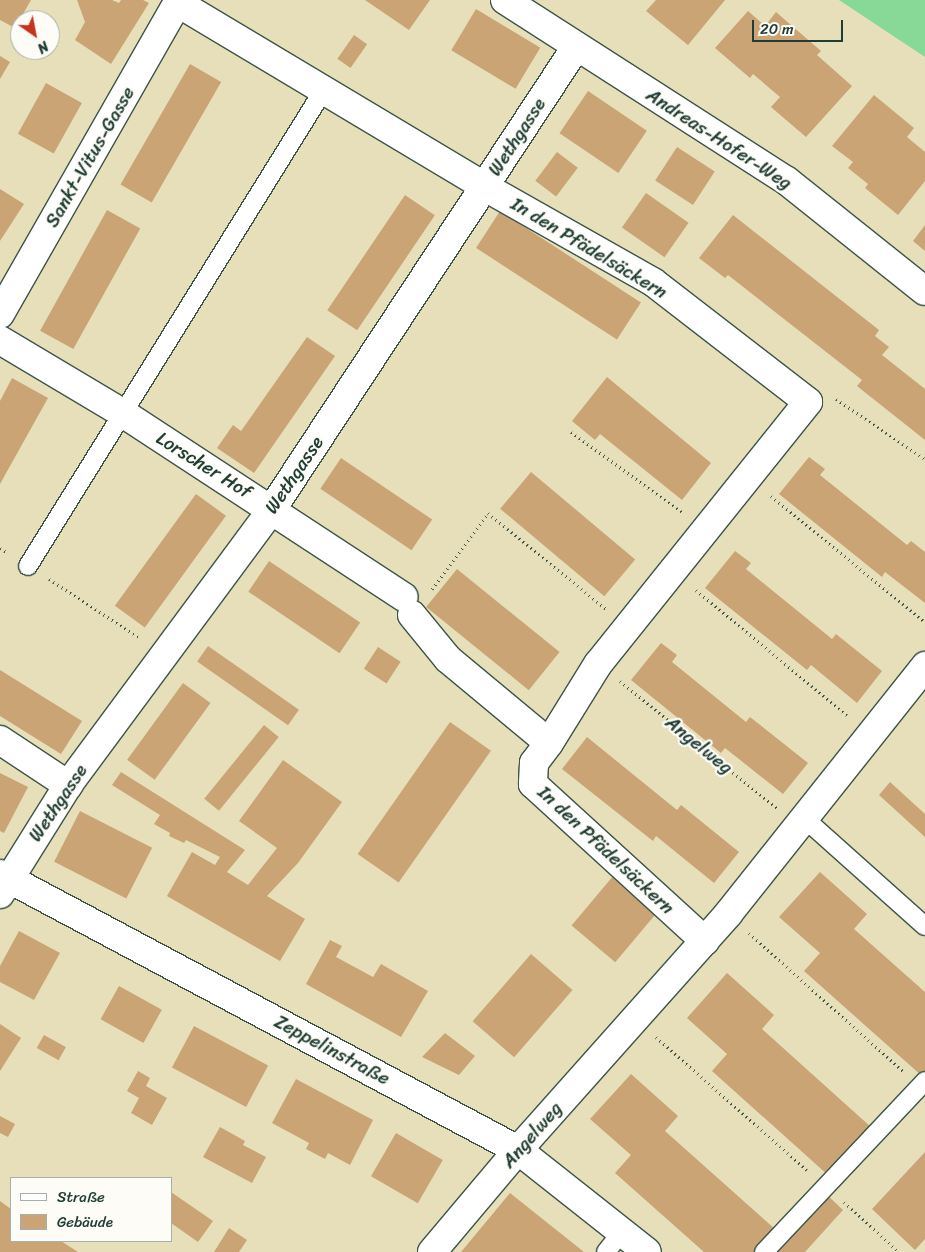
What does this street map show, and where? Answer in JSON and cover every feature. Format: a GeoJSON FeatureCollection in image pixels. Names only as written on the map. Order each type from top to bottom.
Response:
{"type":"FeatureCollection","features":[{"type":"Feature","properties":{"kind":"street","name":"Andreas-Hofer-Weg"},"geometry":{"type":"LineString","coordinates":[[504,0],[787,181],[925,291]]}},
{"type":"Feature","properties":{"kind":"street","name":"In den Pfädelsäckern"},"geometry":{"type":"LineString","coordinates":[[178,2],[485,187],[653,282],[808,402],[598,664],[549,743],[534,763],[533,784],[705,941]]}},
{"type":"Feature","properties":{"kind":"street","name":"Sankt-Vitus-Gasse"},"geometry":{"type":"LineString","coordinates":[[0,314],[178,2]]}},
{"type":"Feature","properties":{"kind":"street","name":"Wethgasse"},"geometry":{"type":"LineString","coordinates":[[3,882],[68,785],[272,508],[576,47]]}},
{"type":"Feature","properties":{"kind":"street","name":"Lorscher Hof"},"geometry":{"type":"LineString","coordinates":[[0,340],[124,414],[272,508],[408,606],[448,658],[549,743]]}},
{"type":"Feature","properties":{"kind":"street","name":"Angelweg"},"geometry":{"type":"LineString","coordinates":[[432,1252],[518,1150],[728,914],[925,666]]}},
{"type":"Feature","properties":{"kind":"street"},"geometry":{"type":"LineString","coordinates":[[0,740],[68,785]]}},
{"type":"Feature","properties":{"kind":"street","name":"Zeppelinstraße"},"geometry":{"type":"LineString","coordinates":[[3,882],[518,1150],[613,1242],[647,1252]]}},
{"type":"Feature","properties":{"kind":"lane"},"geometry":{"type":"LineString","coordinates":[[28,566],[323,91]]}},
{"type":"Feature","properties":{"kind":"lane"},"geometry":{"type":"LineString","coordinates":[[802,822],[925,926]]}},
{"type":"Feature","properties":{"kind":"lane"},"geometry":{"type":"LineString","coordinates":[[764,1252],[922,1084]]}},
{"type":"Feature","properties":{"kind":"path"},"geometry":{"type":"LineString","coordinates":[[808,402],[832,396],[925,459]]}},
{"type":"Feature","properties":{"kind":"path"},"geometry":{"type":"LineString","coordinates":[[571,432],[706,530]]}},
{"type":"Feature","properties":{"kind":"path"},"geometry":{"type":"LineString","coordinates":[[748,477],[925,622]]}},
{"type":"Feature","properties":{"kind":"path"},"geometry":{"type":"LineString","coordinates":[[408,606],[488,513],[627,626]]}},
{"type":"Feature","properties":{"kind":"path"},"geometry":{"type":"LineString","coordinates":[[0,548],[165,654]]}},
{"type":"Feature","properties":{"kind":"path"},"geometry":{"type":"LineString","coordinates":[[674,571],[870,735]]}},
{"type":"Feature","properties":{"kind":"path","name":"Angelweg"},"geometry":{"type":"LineString","coordinates":[[598,664],[802,822]]}},
{"type":"Feature","properties":{"kind":"path"},"geometry":{"type":"LineString","coordinates":[[728,914],[922,1084]]}},
{"type":"Feature","properties":{"kind":"path"},"geometry":{"type":"LineString","coordinates":[[635,1019],[899,1252]]}},
{"type":"Feature","properties":{"kind":"green space"},"geometry":{"type":"Polygon","coordinates":[[[839,0],[925,0],[925,57],[839,0]]]}},
{"type":"Feature","properties":{"kind":"building"},"geometry":{"type":"Polygon","coordinates":[[[0,0],[31,0],[25,10],[10,10],[10,25],[0,20],[0,0]]]}},
{"type":"Feature","properties":{"kind":"building"},"geometry":{"type":"Polygon","coordinates":[[[77,0],[112,0],[119,3],[121,0],[143,0],[149,3],[111,64],[75,40],[85,22],[77,0]]]}},
{"type":"Feature","properties":{"kind":"building"},"geometry":{"type":"Polygon","coordinates":[[[365,0],[430,0],[409,30],[365,0]]]}},
{"type":"Feature","properties":{"kind":"building"},"geometry":{"type":"Polygon","coordinates":[[[656,0],[725,0],[688,45],[646,11],[656,0]]]}},
{"type":"Feature","properties":{"kind":"building"},"geometry":{"type":"Polygon","coordinates":[[[476,9],[540,48],[516,89],[451,50],[476,9]]]}},
{"type":"Feature","properties":{"kind":"building"},"geometry":{"type":"Polygon","coordinates":[[[748,11],[765,26],[776,12],[821,51],[817,55],[852,86],[806,137],[771,107],[780,97],[753,74],[750,78],[715,48],[748,11]]]}},
{"type":"Feature","properties":{"kind":"building"},"geometry":{"type":"Polygon","coordinates":[[[354,35],[367,44],[350,68],[337,59],[354,35]]]}},
{"type":"Feature","properties":{"kind":"building"},"geometry":{"type":"Polygon","coordinates":[[[0,56],[10,62],[0,79],[0,56]]]}},
{"type":"Feature","properties":{"kind":"building"},"geometry":{"type":"Polygon","coordinates":[[[190,64],[221,82],[152,202],[121,184],[190,64]]]}},
{"type":"Feature","properties":{"kind":"building"},"geometry":{"type":"Polygon","coordinates":[[[46,83],[82,103],[54,154],[18,134],[46,83]]]}},
{"type":"Feature","properties":{"kind":"building"},"geometry":{"type":"Polygon","coordinates":[[[588,91],[647,131],[618,173],[559,133],[588,91]]]}},
{"type":"Feature","properties":{"kind":"building"},"geometry":{"type":"Polygon","coordinates":[[[874,95],[914,128],[907,137],[925,152],[925,181],[898,215],[865,188],[868,184],[848,168],[853,162],[832,146],[874,95]]]}},
{"type":"Feature","properties":{"kind":"building"},"geometry":{"type":"Polygon","coordinates":[[[677,147],[715,172],[693,205],[655,181],[677,147]]]}},
{"type":"Feature","properties":{"kind":"building"},"geometry":{"type":"Polygon","coordinates":[[[557,152],[578,168],[556,196],[535,181],[557,152]]]}},
{"type":"Feature","properties":{"kind":"building"},"geometry":{"type":"Polygon","coordinates":[[[0,189],[24,204],[0,241],[0,189]]]}},
{"type":"Feature","properties":{"kind":"building"},"geometry":{"type":"Polygon","coordinates":[[[646,193],[689,223],[665,257],[622,227],[646,193]]]}},
{"type":"Feature","properties":{"kind":"building"},"geometry":{"type":"Polygon","coordinates":[[[405,195],[435,215],[357,330],[327,310],[405,195]]]}},
{"type":"Feature","properties":{"kind":"building"},"geometry":{"type":"Polygon","coordinates":[[[107,210],[140,228],[73,349],[40,331],[107,210]]]}},
{"type":"Feature","properties":{"kind":"building"},"geometry":{"type":"Polygon","coordinates":[[[500,211],[641,302],[617,339],[476,248],[500,211]]]}},
{"type":"Feature","properties":{"kind":"building"},"geometry":{"type":"Polygon","coordinates":[[[733,215],[879,330],[875,336],[889,347],[882,355],[925,389],[925,440],[857,386],[862,380],[728,275],[725,278],[699,258],[733,215]]]}},
{"type":"Feature","properties":{"kind":"building"},"geometry":{"type":"Polygon","coordinates":[[[925,225],[925,251],[913,241],[925,225]]]}},
{"type":"Feature","properties":{"kind":"building"},"geometry":{"type":"Polygon","coordinates":[[[307,337],[335,356],[254,473],[217,448],[233,425],[241,431],[307,337]]]}},
{"type":"Feature","properties":{"kind":"building"},"geometry":{"type":"Polygon","coordinates":[[[607,377],[711,463],[682,500],[600,434],[595,440],[572,421],[607,377]]]}},
{"type":"Feature","properties":{"kind":"building"},"geometry":{"type":"Polygon","coordinates":[[[12,378],[48,398],[0,484],[0,401],[12,378]]]}},
{"type":"Feature","properties":{"kind":"building"},"geometry":{"type":"Polygon","coordinates":[[[809,457],[825,469],[820,475],[907,545],[911,541],[925,552],[925,603],[885,572],[882,577],[779,494],[809,457]]]}},
{"type":"Feature","properties":{"kind":"building"},"geometry":{"type":"Polygon","coordinates":[[[341,458],[432,520],[412,550],[320,489],[341,458]]]}},
{"type":"Feature","properties":{"kind":"building"},"geometry":{"type":"Polygon","coordinates":[[[531,472],[635,559],[604,596],[500,509],[531,472]]]}},
{"type":"Feature","properties":{"kind":"building"},"geometry":{"type":"Polygon","coordinates":[[[196,494],[226,516],[145,627],[115,606],[196,494]]]}},
{"type":"Feature","properties":{"kind":"building"},"geometry":{"type":"Polygon","coordinates":[[[735,551],[751,563],[746,569],[832,639],[836,634],[882,671],[857,703],[811,665],[807,670],[705,588],[735,551]]]}},
{"type":"Feature","properties":{"kind":"building"},"geometry":{"type":"Polygon","coordinates":[[[269,561],[360,623],[340,653],[248,592],[269,561]]]}},
{"type":"Feature","properties":{"kind":"building"},"geometry":{"type":"Polygon","coordinates":[[[457,569],[560,652],[529,690],[426,607],[457,569]]]}},
{"type":"Feature","properties":{"kind":"building"},"geometry":{"type":"Polygon","coordinates":[[[661,643],[677,655],[672,662],[746,722],[750,717],[808,763],[783,794],[725,748],[721,753],[631,680],[661,643]]]}},
{"type":"Feature","properties":{"kind":"building"},"geometry":{"type":"Polygon","coordinates":[[[208,646],[299,710],[288,725],[197,662],[208,646]]]}},
{"type":"Feature","properties":{"kind":"building"},"geometry":{"type":"Polygon","coordinates":[[[378,647],[401,662],[386,684],[364,669],[378,647]]]}},
{"type":"Feature","properties":{"kind":"building"},"geometry":{"type":"Polygon","coordinates":[[[0,670],[82,721],[61,754],[0,716],[0,670]]]}},
{"type":"Feature","properties":{"kind":"building"},"geometry":{"type":"Polygon","coordinates":[[[183,683],[211,703],[155,780],[127,760],[183,683]]]}},
{"type":"Feature","properties":{"kind":"building"},"geometry":{"type":"Polygon","coordinates":[[[450,722],[491,751],[399,883],[358,854],[450,722]]]}},
{"type":"Feature","properties":{"kind":"building"},"geometry":{"type":"Polygon","coordinates":[[[264,725],[279,737],[219,811],[204,799],[264,725]]]}},
{"type":"Feature","properties":{"kind":"building"},"geometry":{"type":"Polygon","coordinates":[[[587,737],[677,810],[681,805],[739,852],[714,883],[656,836],[653,841],[562,769],[587,737]]]}},
{"type":"Feature","properties":{"kind":"building"},"geometry":{"type":"Polygon","coordinates":[[[283,760],[342,802],[298,863],[267,896],[305,919],[280,961],[167,896],[192,852],[215,865],[220,857],[186,840],[184,843],[169,836],[170,833],[154,824],[160,815],[112,785],[121,772],[245,850],[227,872],[248,885],[277,848],[239,821],[283,760]]]}},
{"type":"Feature","properties":{"kind":"building"},"geometry":{"type":"Polygon","coordinates":[[[0,773],[28,787],[4,833],[0,831],[0,773]]]}},
{"type":"Feature","properties":{"kind":"building"},"geometry":{"type":"Polygon","coordinates":[[[890,782],[925,814],[925,837],[879,795],[890,782]]]}},
{"type":"Feature","properties":{"kind":"building"},"geometry":{"type":"Polygon","coordinates":[[[80,811],[152,848],[126,899],[54,862],[80,811]]]}},
{"type":"Feature","properties":{"kind":"building"},"geometry":{"type":"Polygon","coordinates":[[[820,872],[867,914],[854,929],[925,992],[925,1072],[922,1076],[804,971],[820,953],[779,917],[820,872]]]}},
{"type":"Feature","properties":{"kind":"building"},"geometry":{"type":"Polygon","coordinates":[[[614,875],[658,912],[615,962],[572,926],[614,875]]]}},
{"type":"Feature","properties":{"kind":"building"},"geometry":{"type":"Polygon","coordinates":[[[19,931],[60,953],[34,1000],[0,982],[0,966],[19,931]]]}},
{"type":"Feature","properties":{"kind":"building"},"geometry":{"type":"Polygon","coordinates":[[[330,940],[342,946],[336,957],[373,977],[381,964],[428,991],[401,1037],[306,984],[330,940]]]}},
{"type":"Feature","properties":{"kind":"building"},"geometry":{"type":"Polygon","coordinates":[[[531,954],[573,990],[514,1057],[473,1021],[531,954]]]}},
{"type":"Feature","properties":{"kind":"building"},"geometry":{"type":"Polygon","coordinates":[[[727,973],[774,1015],[762,1029],[872,1128],[829,1176],[712,1071],[727,1054],[687,1018],[727,973]]]}},
{"type":"Feature","properties":{"kind":"building"},"geometry":{"type":"Polygon","coordinates":[[[119,986],[162,1010],[143,1043],[101,1019],[119,986]]]}},
{"type":"Feature","properties":{"kind":"building"},"geometry":{"type":"Polygon","coordinates":[[[0,1024],[21,1038],[0,1071],[0,1024]]]}},
{"type":"Feature","properties":{"kind":"building"},"geometry":{"type":"Polygon","coordinates":[[[194,1026],[268,1065],[246,1107],[172,1067],[194,1026]]]}},
{"type":"Feature","properties":{"kind":"building"},"geometry":{"type":"Polygon","coordinates":[[[445,1033],[475,1056],[459,1075],[422,1057],[445,1033]]]}},
{"type":"Feature","properties":{"kind":"building"},"geometry":{"type":"Polygon","coordinates":[[[44,1035],[66,1047],[59,1060],[37,1048],[44,1035]]]}},
{"type":"Feature","properties":{"kind":"building"},"geometry":{"type":"Polygon","coordinates":[[[138,1071],[150,1078],[146,1086],[167,1098],[152,1125],[131,1113],[139,1098],[127,1091],[138,1071]]]}},
{"type":"Feature","properties":{"kind":"building"},"geometry":{"type":"Polygon","coordinates":[[[631,1074],[678,1116],[665,1131],[776,1230],[756,1252],[704,1252],[615,1173],[631,1155],[590,1119],[631,1074]]]}},
{"type":"Feature","properties":{"kind":"building"},"geometry":{"type":"Polygon","coordinates":[[[296,1079],[373,1120],[350,1165],[328,1153],[325,1159],[306,1149],[309,1143],[272,1123],[296,1079]]]}},
{"type":"Feature","properties":{"kind":"building"},"geometry":{"type":"Polygon","coordinates":[[[0,1116],[15,1124],[8,1137],[0,1133],[0,1116]]]}},
{"type":"Feature","properties":{"kind":"building"},"geometry":{"type":"Polygon","coordinates":[[[220,1127],[245,1141],[243,1145],[266,1157],[252,1183],[203,1157],[220,1127]]]}},
{"type":"Feature","properties":{"kind":"building"},"geometry":{"type":"Polygon","coordinates":[[[396,1133],[443,1160],[418,1203],[371,1176],[396,1133]]]}},
{"type":"Feature","properties":{"kind":"building"},"geometry":{"type":"Polygon","coordinates":[[[925,1152],[925,1239],[915,1250],[872,1209],[925,1152]]]}},
{"type":"Feature","properties":{"kind":"building"},"geometry":{"type":"Polygon","coordinates":[[[824,1192],[843,1210],[805,1252],[769,1252],[824,1192]]]}},
{"type":"Feature","properties":{"kind":"building"},"geometry":{"type":"Polygon","coordinates":[[[172,1193],[213,1221],[198,1242],[172,1224],[172,1193]]]}},
{"type":"Feature","properties":{"kind":"building"},"geometry":{"type":"Polygon","coordinates":[[[510,1193],[584,1252],[461,1252],[510,1193]]]}},
{"type":"Feature","properties":{"kind":"building"},"geometry":{"type":"Polygon","coordinates":[[[0,1201],[10,1208],[10,1242],[63,1242],[78,1252],[0,1252],[0,1201]]]}},
{"type":"Feature","properties":{"kind":"building"},"geometry":{"type":"Polygon","coordinates":[[[229,1228],[247,1240],[239,1252],[214,1252],[229,1228]]]}}]}
